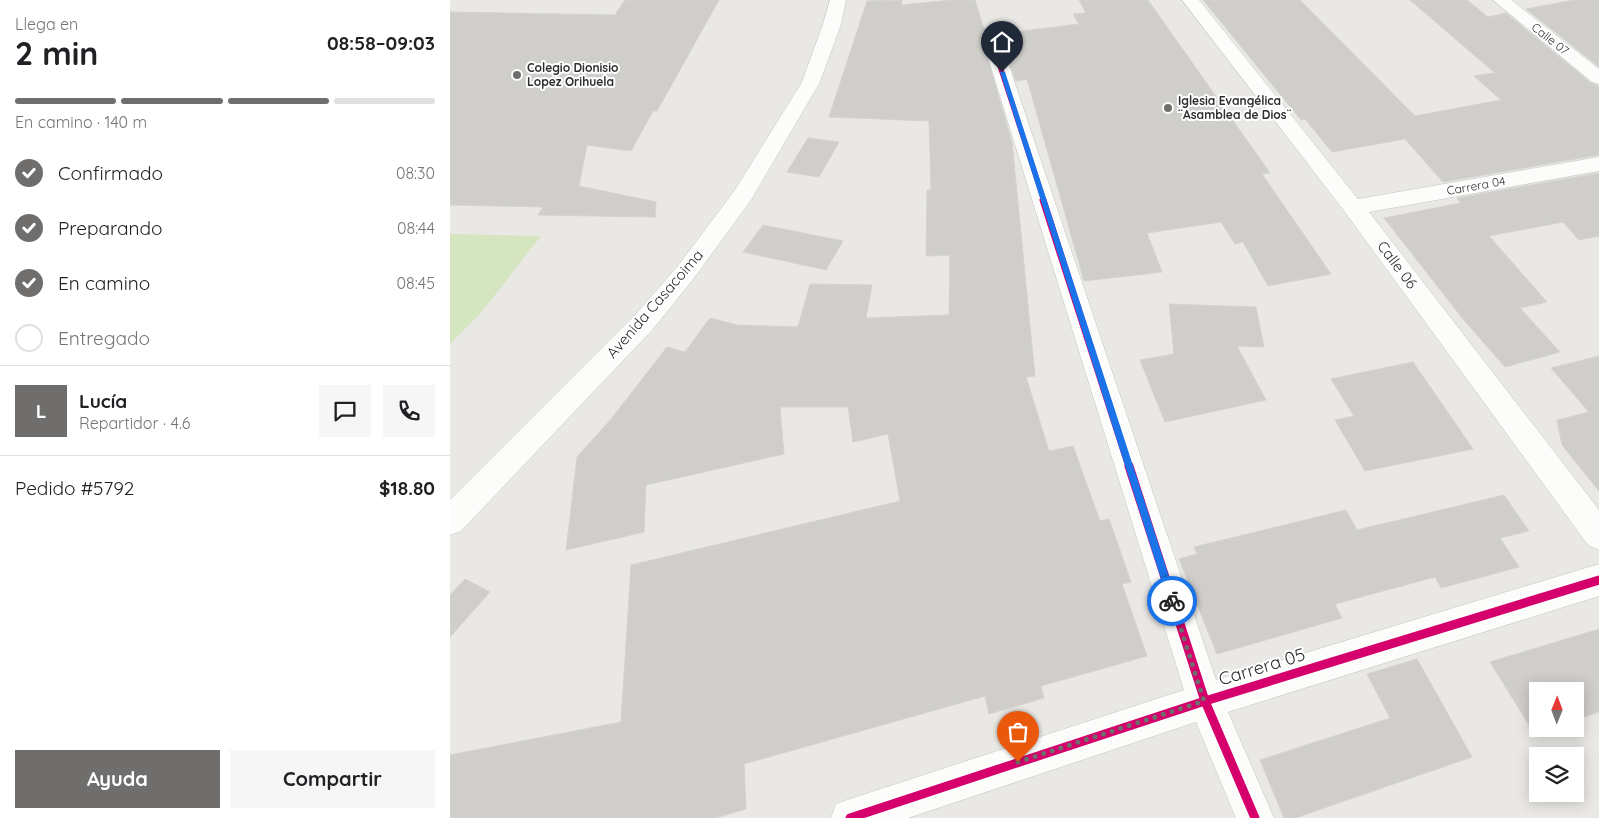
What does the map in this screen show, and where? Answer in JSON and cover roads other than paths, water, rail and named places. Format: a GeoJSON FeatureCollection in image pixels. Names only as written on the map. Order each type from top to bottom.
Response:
{"type":"FeatureCollection","features":[{"type":"Feature","properties":{"kind":"street","name":"Avenida Casacoima"},"geometry":{"type":"LineString","coordinates":[[450,521],[644,322],[686,272],[743,195],[811,82],[832,24],[838,0]]}},
{"type":"Feature","properties":{"kind":"street","name":"Calle 06"},"geometry":{"type":"LineString","coordinates":[[1190,0],[1353,207],[1599,535]]}},
{"type":"Feature","properties":{"kind":"street","name":"Calle 07"},"geometry":{"type":"LineString","coordinates":[[1501,0],[1599,78]]}},
{"type":"Feature","properties":{"kind":"street"},"geometry":{"type":"LineString","coordinates":[[996,54],[1204,701],[1255,818]]}},
{"type":"Feature","properties":{"kind":"street","name":"Carrera 04"},"geometry":{"type":"LineString","coordinates":[[1353,207],[1599,164]]}},
{"type":"Feature","properties":{"kind":"street","name":"Carrera 05"},"geometry":{"type":"LineString","coordinates":[[850,818],[1204,701],[1599,580]]}},
{"type":"Feature","properties":{"kind":"place","name":"Colegio Dionisio Lopez Orihuela"},"geometry":{"type":"Point","coordinates":[517,75]}},
{"type":"Feature","properties":{"kind":"place","name":"Iglesia Evangélica ¨Asamblea de Dios¨"},"geometry":{"type":"Point","coordinates":[1168,108]}}]}
